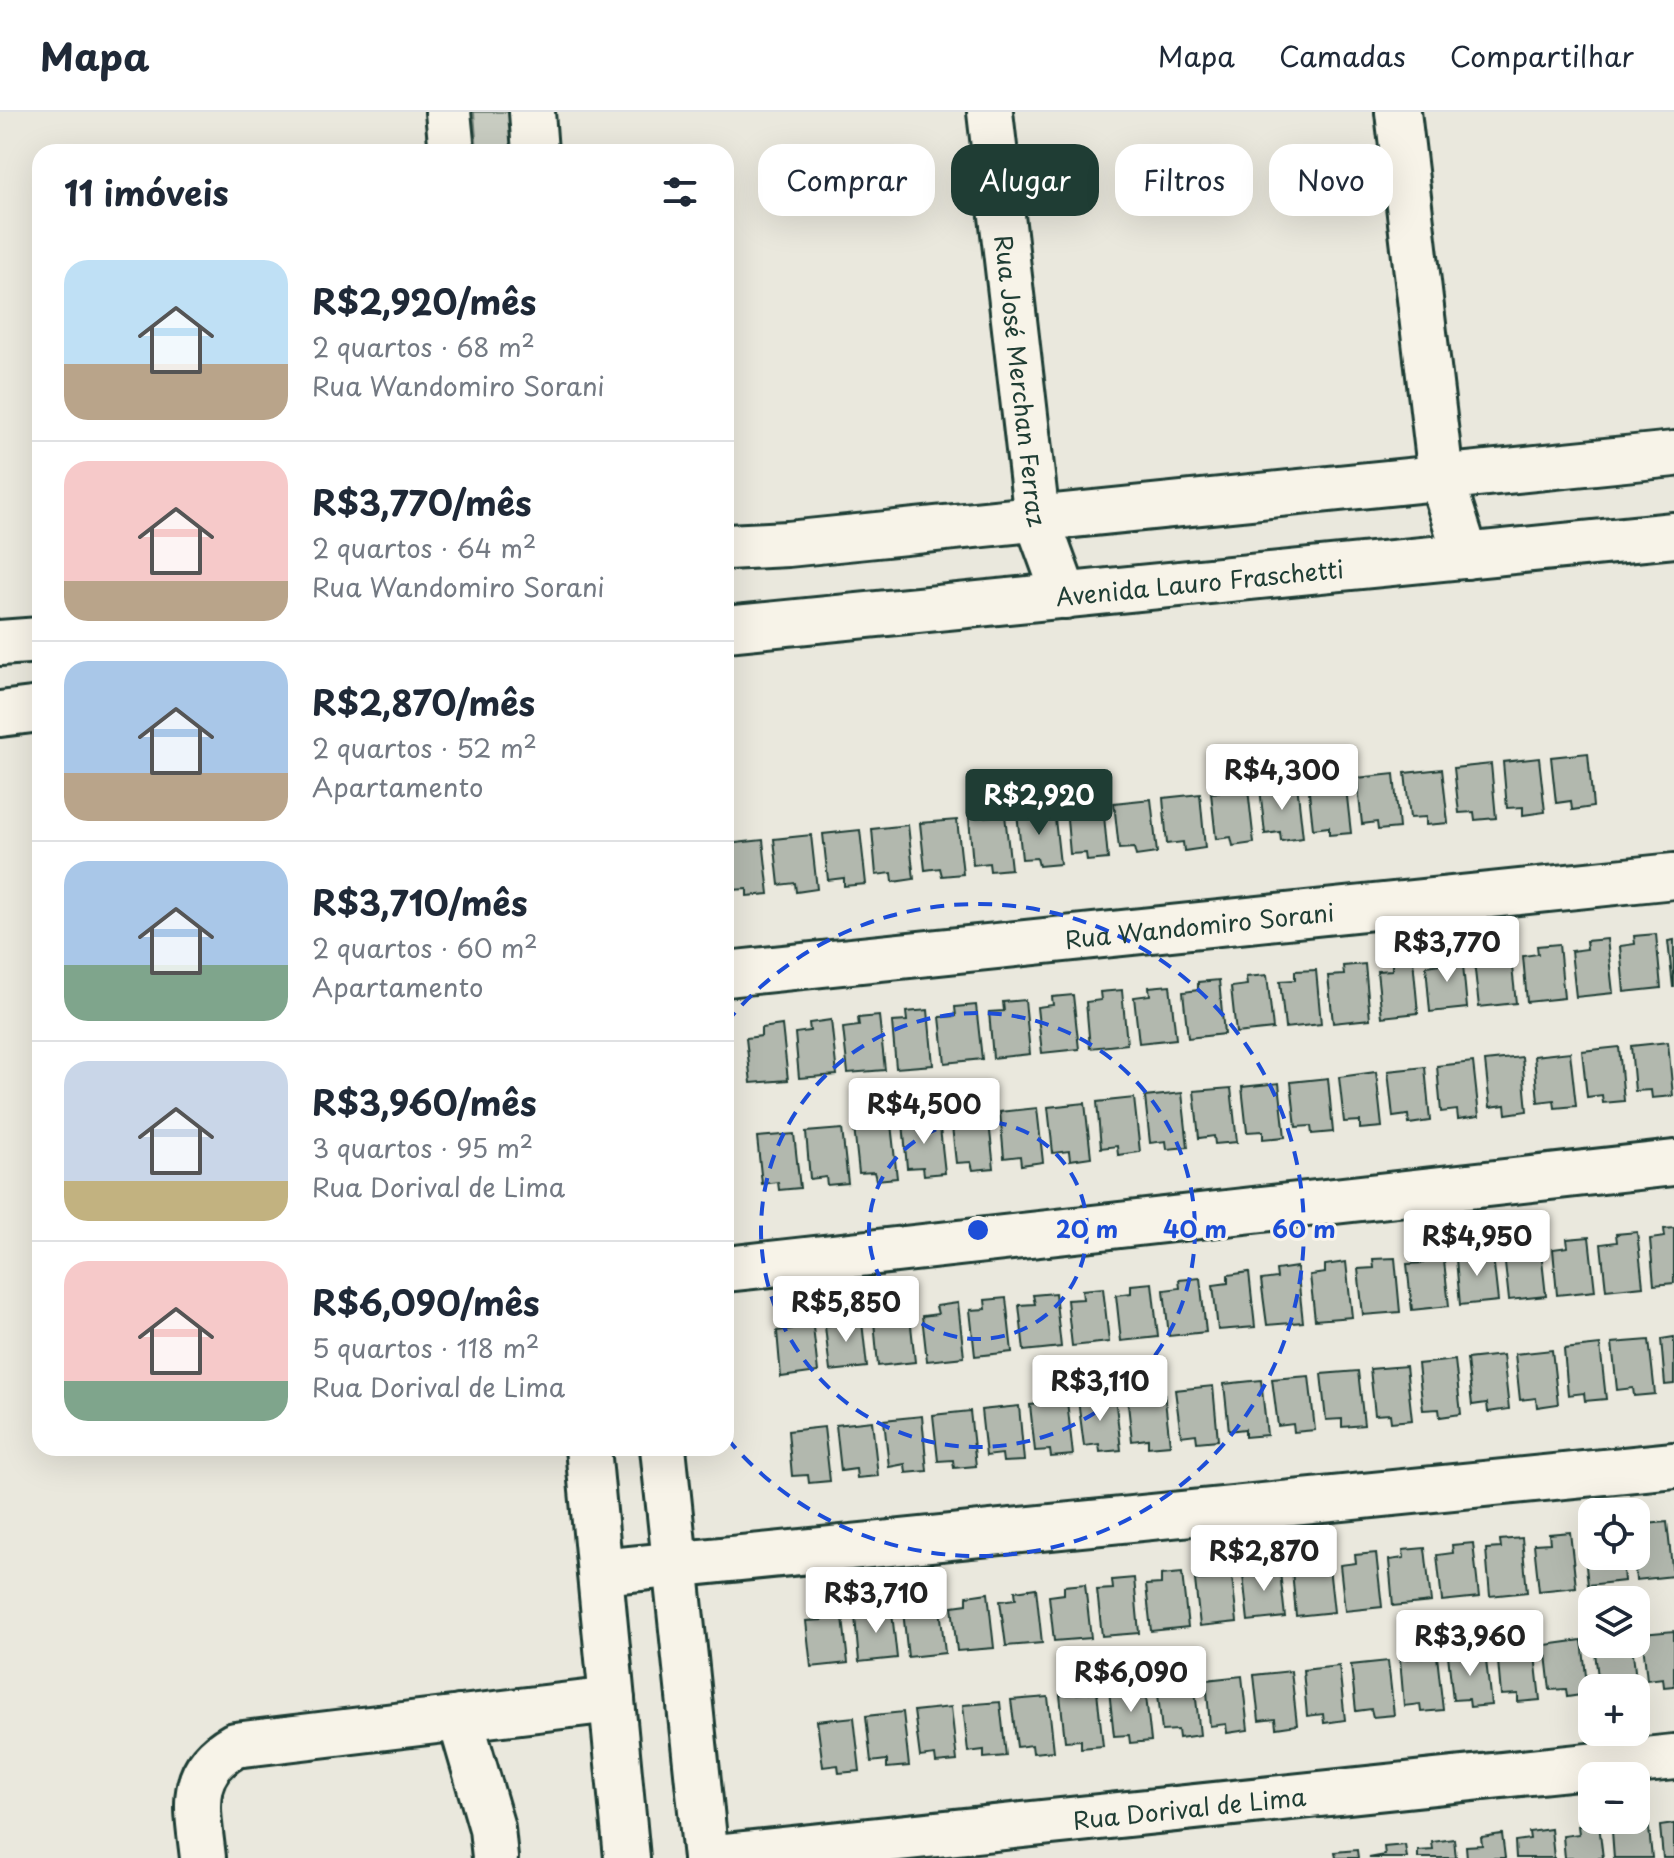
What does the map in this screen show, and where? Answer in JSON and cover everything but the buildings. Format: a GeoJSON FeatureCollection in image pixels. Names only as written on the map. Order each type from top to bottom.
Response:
{"type":"FeatureCollection","features":[{"type":"Feature","properties":{"kind":"street"},"geometry":{"type":"LineString","coordinates":[[448,112],[451,144]]}},
{"type":"Feature","properties":{"kind":"street"},"geometry":{"type":"LineString","coordinates":[[532,112],[534,144]]}},
{"type":"Feature","properties":{"kind":"street","name":"Rua José Merchan Ferraz"},"geometry":{"type":"LineString","coordinates":[[990,112],[1037,519],[1065,596]]}},
{"type":"Feature","properties":{"kind":"street"},"geometry":{"type":"LineString","coordinates":[[1398,112],[1441,477],[1466,556]]}},
{"type":"Feature","properties":{"kind":"street"},"geometry":{"type":"LineString","coordinates":[[734,547],[788,544],[1674,454]]}},
{"type":"Feature","properties":{"kind":"street","name":"Avenida Lauro Fraschetti"},"geometry":{"type":"LineString","coordinates":[[734,628],[1674,535]]}},
{"type":"Feature","properties":{"kind":"street"},"geometry":{"type":"LineString","coordinates":[[0,643],[32,641]]}},
{"type":"Feature","properties":{"kind":"street"},"geometry":{"type":"LineString","coordinates":[[0,714],[32,710]]}},
{"type":"Feature","properties":{"kind":"street","name":"Rua Wandomiro Sorani"},"geometry":{"type":"LineString","coordinates":[[734,973],[1674,876]]}},
{"type":"Feature","properties":{"kind":"street"},"geometry":{"type":"LineString","coordinates":[[734,1268],[1674,1163]]}},
{"type":"Feature","properties":{"kind":"street"},"geometry":{"type":"LineString","coordinates":[[589,1456],[627,1858]]}},
{"type":"Feature","properties":{"kind":"street"},"geometry":{"type":"LineString","coordinates":[[664,1456],[706,1858]]}},
{"type":"Feature","properties":{"kind":"street"},"geometry":{"type":"LineString","coordinates":[[600,1572],[675,1562],[1674,1465]]}},
{"type":"Feature","properties":{"kind":"street"},"geometry":{"type":"LineString","coordinates":[[203,1858],[198,1789],[208,1766],[220,1753],[235,1745],[612,1700]]}},
{"type":"Feature","properties":{"kind":"street"},"geometry":{"type":"LineString","coordinates":[[460,1718],[492,1828],[495,1858]]}},
{"type":"Feature","properties":{"kind":"street","name":"Rua Dorival de Lima"},"geometry":{"type":"LineString","coordinates":[[706,1858],[1674,1757]]}},
{"type":"Feature","properties":{"kind":"shaded area"},"geometry":{"type":"Polygon","coordinates":[[[474,112],[520,112],[523,144],[476,144],[474,112]]]}}]}
